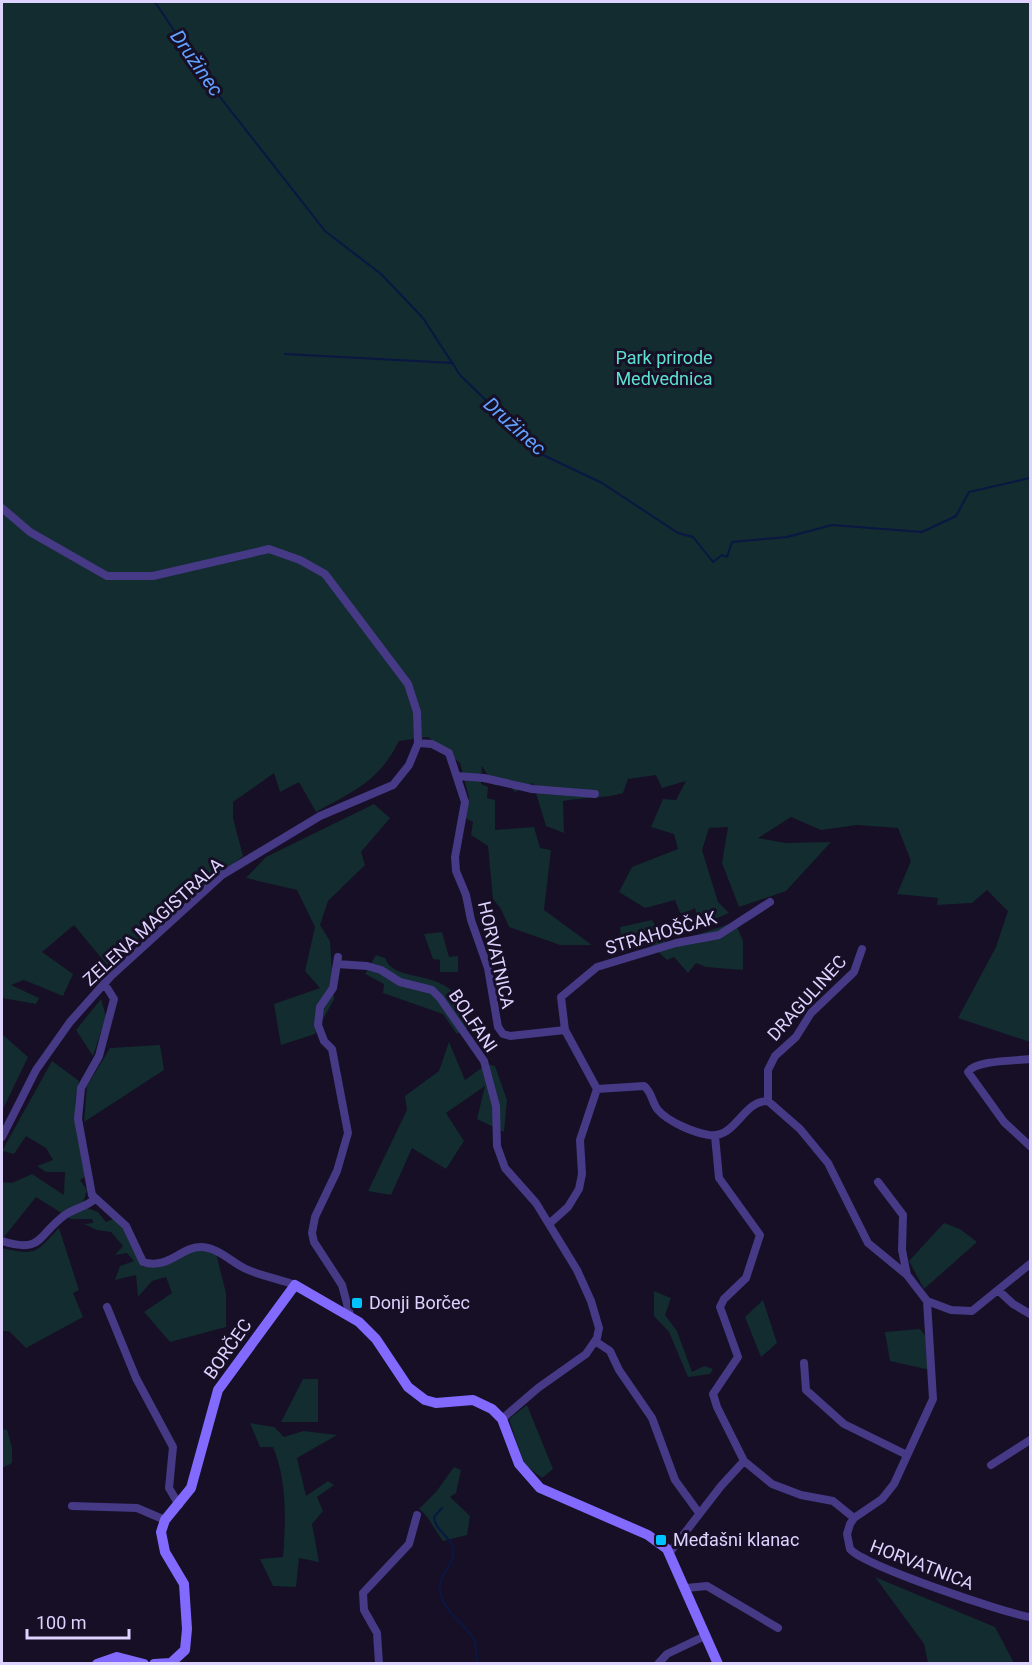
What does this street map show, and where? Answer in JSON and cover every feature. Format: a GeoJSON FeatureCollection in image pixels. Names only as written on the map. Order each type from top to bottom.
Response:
{"type":"FeatureCollection","features":[{"type":"Feature","properties":{"kind":"street","name":"ZELENA MAGISTRALA"},"geometry":{"type":"LineString","coordinates":[[2,508],[30,532],[107,576],[153,576],[269,549],[300,560],[325,574],[408,684],[417,712],[418,743],[409,765],[393,785],[320,816],[222,875],[104,983],[70,1022],[36,1070],[2,1137]]}},
{"type":"Feature","properties":{"kind":"street","name":"HORVATNICA"},"geometry":{"type":"LineString","coordinates":[[418,743],[432,744],[449,753],[458,776],[465,809],[455,864],[488,968],[498,1027],[503,1034],[510,1036],[565,1030]]}},
{"type":"Feature","properties":{"kind":"street"},"geometry":{"type":"LineString","coordinates":[[458,776],[484,778],[532,789],[595,794]]}},
{"type":"Feature","properties":{"kind":"street","name":"STRAHOŠČAK"},"geometry":{"type":"LineString","coordinates":[[565,1030],[561,997],[597,967],[676,943],[719,935],[770,902]]}},
{"type":"Feature","properties":{"kind":"street","name":"DRAGULINEC"},"geometry":{"type":"LineString","coordinates":[[768,1101],[768,1070],[775,1056],[796,1037],[811,1013],[854,972],[862,949]]}},
{"type":"Feature","properties":{"kind":"street","name":"BOLFANI"},"geometry":{"type":"LineString","coordinates":[[350,1315],[342,1285],[314,1242],[312,1233],[315,1217],[337,1171],[348,1133],[332,1049],[324,1041],[318,1025],[320,1007],[333,988],[337,960],[381,970],[400,982],[432,990],[440,998],[484,1062],[496,1106],[497,1146],[505,1168],[531,1196],[591,1301],[599,1328],[595,1341]]}},
{"type":"Feature","properties":{"kind":"street"},"geometry":{"type":"LineString","coordinates":[[104,983],[114,999],[99,1056],[81,1088],[78,1119],[95,1199],[126,1226],[143,1262],[152,1264],[170,1260],[199,1247],[214,1250],[246,1269],[295,1285],[350,1315],[376,1339],[400,1377],[417,1394],[436,1403],[463,1399],[481,1402],[502,1419],[519,1464],[540,1488],[648,1535],[670,1552],[718,1664]]}},
{"type":"Feature","properties":{"kind":"street"},"geometry":{"type":"LineString","coordinates":[[549,1224],[568,1207],[579,1189],[582,1174],[580,1140],[597,1089],[565,1030]]}},
{"type":"Feature","properties":{"kind":"street"},"geometry":{"type":"LineString","coordinates":[[1030,1059],[973,1066],[968,1072],[1004,1122],[1030,1146]]}},
{"type":"Feature","properties":{"kind":"street"},"geometry":{"type":"LineString","coordinates":[[597,1089],[644,1086],[661,1113],[695,1131],[715,1136],[724,1134],[758,1103],[768,1101],[800,1129],[828,1163],[868,1243],[907,1275],[927,1301],[951,1310],[968,1311],[980,1307],[1030,1264]]}},
{"type":"Feature","properties":{"kind":"street"},"geometry":{"type":"LineString","coordinates":[[715,1136],[719,1178],[759,1231],[758,1246],[746,1278],[724,1299],[720,1307],[738,1357],[713,1394],[717,1407],[744,1461],[772,1484],[801,1495],[833,1501],[854,1518]]}},
{"type":"Feature","properties":{"kind":"street"},"geometry":{"type":"LineString","coordinates":[[878,1182],[903,1215],[902,1250],[907,1275]]}},
{"type":"Feature","properties":{"kind":"street"},"geometry":{"type":"LineString","coordinates":[[2,1241],[18,1246],[34,1245],[66,1215],[87,1206],[95,1199]]}},
{"type":"Feature","properties":{"kind":"street","name":"BORČEC"},"geometry":{"type":"LineString","coordinates":[[165,1520],[191,1488],[218,1390],[295,1285]]}},
{"type":"Feature","properties":{"kind":"street"},"geometry":{"type":"LineString","coordinates":[[999,1291],[1012,1305],[1030,1314]]}},
{"type":"Feature","properties":{"kind":"street","name":"HORVATNICA"},"geometry":{"type":"LineString","coordinates":[[927,1301],[933,1399],[908,1455],[888,1492],[854,1518],[849,1528],[850,1549],[858,1556],[990,1608],[1030,1617]]}},
{"type":"Feature","properties":{"kind":"street"},"geometry":{"type":"LineString","coordinates":[[107,1307],[136,1378],[173,1447],[169,1488],[179,1505]]}},
{"type":"Feature","properties":{"kind":"street"},"geometry":{"type":"LineString","coordinates":[[502,1419],[538,1388],[586,1354],[595,1341],[610,1351],[619,1370],[652,1418],[675,1480],[699,1512]]}},
{"type":"Feature","properties":{"kind":"street"},"geometry":{"type":"LineString","coordinates":[[804,1363],[806,1390],[830,1414],[844,1424],[908,1455]]}},
{"type":"Feature","properties":{"kind":"street"},"geometry":{"type":"LineString","coordinates":[[991,1465],[1030,1440]]}},
{"type":"Feature","properties":{"kind":"street"},"geometry":{"type":"LineString","coordinates":[[670,1552],[699,1512],[744,1461]]}},
{"type":"Feature","properties":{"kind":"street"},"geometry":{"type":"LineString","coordinates":[[72,1506],[137,1508],[165,1520],[161,1532],[165,1552],[184,1584],[187,1629],[185,1650],[171,1663],[154,1664]]}},
{"type":"Feature","properties":{"kind":"street"},"geometry":{"type":"LineString","coordinates":[[379,1664],[376,1633],[364,1610],[363,1593],[409,1544],[417,1515]]}},
{"type":"Feature","properties":{"kind":"street"},"geometry":{"type":"LineString","coordinates":[[686,1588],[707,1586],[778,1628]]}},
{"type":"Feature","properties":{"kind":"street"},"geometry":{"type":"LineString","coordinates":[[658,1664],[667,1654],[705,1636]]}},
{"type":"Feature","properties":{"kind":"street"},"geometry":{"type":"LineString","coordinates":[[97,1664],[117,1657],[144,1664]]}},
{"type":"Feature","properties":{"kind":"green space","name":"Park prirode Medvednica"},"geometry":{"type":"Polygon","coordinates":[[[2,2],[1030,2],[1030,1042],[958,1018],[996,947],[1008,911],[987,890],[972,903],[937,905],[938,898],[897,894],[911,861],[898,828],[857,825],[821,830],[791,817],[758,838],[786,843],[831,842],[786,891],[739,907],[722,863],[728,827],[709,828],[702,850],[718,902],[729,913],[699,926],[695,908],[681,915],[675,900],[645,908],[619,892],[632,867],[678,849],[674,834],[651,827],[663,799],[676,800],[686,781],[662,788],[656,775],[628,779],[623,793],[563,801],[564,833],[546,826],[533,783],[515,792],[509,785],[494,785],[482,766],[481,784],[488,787],[487,798],[495,800],[495,830],[534,827],[540,848],[551,850],[544,910],[592,945],[560,945],[509,927],[501,909],[493,899],[488,846],[471,835],[473,822],[465,818],[469,797],[460,763],[428,737],[399,741],[374,776],[354,791],[316,812],[299,782],[280,792],[274,773],[233,802],[233,818],[243,856],[107,965],[74,925],[42,952],[73,974],[63,996],[24,980],[11,985],[39,998],[36,1004],[2,998],[2,2]]]}},
{"type":"Feature","properties":{"kind":"green space"},"geometry":{"type":"Polygon","coordinates":[[[374,804],[390,818],[361,852],[365,865],[328,901],[320,925],[330,941],[334,999],[315,1034],[281,1045],[274,1004],[320,988],[305,971],[315,927],[297,890],[246,878],[266,857],[374,804]]]}},
{"type":"Feature","properties":{"kind":"green space"},"geometry":{"type":"Polygon","coordinates":[[[652,920],[667,945],[735,922],[743,941],[743,970],[706,967],[696,963],[688,973],[674,957],[667,960],[649,943],[622,948],[620,927],[652,920]]]}},
{"type":"Feature","properties":{"kind":"green space"},"geometry":{"type":"Polygon","coordinates":[[[442,932],[449,957],[458,956],[458,972],[440,972],[440,960],[433,959],[424,934],[442,932]]]}},
{"type":"Feature","properties":{"kind":"green space"},"geometry":{"type":"Polygon","coordinates":[[[376,955],[385,958],[392,967],[402,972],[442,984],[454,993],[463,1007],[467,1028],[457,1034],[443,1014],[383,993],[384,984],[365,974],[376,955]]]}},
{"type":"Feature","properties":{"kind":"green space"},"geometry":{"type":"Polygon","coordinates":[[[101,999],[106,1017],[93,1056],[76,1030],[101,999]]]}},
{"type":"Feature","properties":{"kind":"green space"},"geometry":{"type":"Polygon","coordinates":[[[2,1034],[28,1057],[3,1109],[2,1107],[2,1034]]]}},
{"type":"Feature","properties":{"kind":"green space"},"geometry":{"type":"Polygon","coordinates":[[[449,1042],[465,1080],[487,1064],[495,1066],[507,1100],[504,1132],[477,1119],[485,1086],[446,1113],[464,1141],[446,1169],[412,1148],[391,1195],[368,1191],[407,1110],[405,1096],[439,1071],[449,1042]]]}},
{"type":"Feature","properties":{"kind":"green space"},"geometry":{"type":"Polygon","coordinates":[[[160,1045],[164,1070],[84,1122],[87,1086],[110,1048],[160,1045]]]}},
{"type":"Feature","properties":{"kind":"green space"},"geometry":{"type":"Polygon","coordinates":[[[52,1061],[79,1081],[75,1117],[85,1177],[80,1180],[87,1190],[82,1206],[98,1212],[106,1222],[113,1219],[124,1229],[143,1267],[199,1250],[216,1253],[226,1293],[226,1327],[170,1342],[144,1312],[172,1293],[166,1277],[152,1281],[138,1297],[136,1275],[115,1280],[120,1266],[134,1261],[127,1253],[115,1255],[123,1246],[111,1232],[97,1230],[84,1224],[93,1223],[92,1219],[71,1219],[36,1197],[4,1237],[2,1236],[2,1182],[12,1183],[32,1174],[64,1195],[65,1172],[46,1172],[37,1166],[53,1160],[46,1148],[26,1136],[14,1154],[2,1151],[52,1061]]]}},
{"type":"Feature","properties":{"kind":"green space"},"geometry":{"type":"Polygon","coordinates":[[[944,1223],[960,1229],[977,1242],[924,1289],[909,1261],[944,1223]]]}},
{"type":"Feature","properties":{"kind":"green space"},"geometry":{"type":"Polygon","coordinates":[[[59,1228],[79,1290],[73,1293],[83,1317],[26,1348],[9,1331],[2,1331],[2,1248],[22,1252],[35,1250],[59,1228]]]}},
{"type":"Feature","properties":{"kind":"green space"},"geometry":{"type":"Polygon","coordinates":[[[654,1291],[671,1298],[665,1315],[677,1331],[692,1372],[704,1366],[713,1369],[710,1374],[688,1377],[669,1332],[654,1316],[654,1291]]]}},
{"type":"Feature","properties":{"kind":"green space"},"geometry":{"type":"Polygon","coordinates":[[[763,1300],[777,1343],[761,1357],[745,1317],[763,1300]]]}},
{"type":"Feature","properties":{"kind":"green space"},"geometry":{"type":"Polygon","coordinates":[[[920,1329],[927,1338],[930,1370],[890,1361],[885,1332],[920,1329]]]}},
{"type":"Feature","properties":{"kind":"green space"},"geometry":{"type":"Polygon","coordinates":[[[303,1379],[318,1379],[318,1422],[281,1422],[303,1379]]]}},
{"type":"Feature","properties":{"kind":"green space"},"geometry":{"type":"Polygon","coordinates":[[[527,1405],[553,1469],[542,1478],[524,1464],[509,1419],[527,1405]]]}},
{"type":"Feature","properties":{"kind":"green space"},"geometry":{"type":"Polygon","coordinates":[[[250,1423],[274,1427],[284,1437],[303,1431],[337,1435],[297,1458],[306,1496],[328,1481],[334,1485],[317,1497],[323,1511],[312,1524],[319,1562],[299,1558],[296,1587],[273,1586],[260,1559],[283,1557],[285,1529],[283,1487],[273,1447],[260,1447],[250,1423]]]}},
{"type":"Feature","properties":{"kind":"green space"},"geometry":{"type":"Polygon","coordinates":[[[2,1429],[7,1430],[12,1448],[12,1463],[2,1468],[2,1429]]]}},
{"type":"Feature","properties":{"kind":"green space"},"geometry":{"type":"Polygon","coordinates":[[[454,1467],[461,1470],[456,1493],[450,1497],[470,1516],[467,1535],[443,1541],[419,1509],[436,1492],[454,1467]]]}},
{"type":"Feature","properties":{"kind":"green space"},"geometry":{"type":"Polygon","coordinates":[[[875,1577],[995,1627],[1014,1663],[928,1663],[924,1644],[875,1577]]]}},
{"type":"Feature","properties":{"kind":"waterway","name":"Družinec"},"geometry":{"type":"LineString","coordinates":[[155,2],[209,83],[325,231],[381,274],[423,318],[460,375],[541,454],[602,483],[678,533],[693,537],[713,562],[722,555],[727,557],[732,542],[787,537],[832,525],[922,532],[956,516],[969,492],[1030,478]]}},
{"type":"Feature","properties":{"kind":"waterway"},"geometry":{"type":"LineString","coordinates":[[285,354],[453,363]]}},
{"type":"Feature","properties":{"kind":"waterway"},"geometry":{"type":"LineString","coordinates":[[442,1508],[434,1517],[435,1522],[451,1543],[453,1553],[450,1564],[441,1579],[440,1591],[450,1612],[474,1640],[477,1664]]}},
{"type":"Feature","properties":{"kind":"place","name":"Donji Borčec"},"geometry":{"type":"Point","coordinates":[357,1303]}},
{"type":"Feature","properties":{"kind":"place","name":"Međašni klanac"},"geometry":{"type":"Point","coordinates":[661,1540]}}]}
